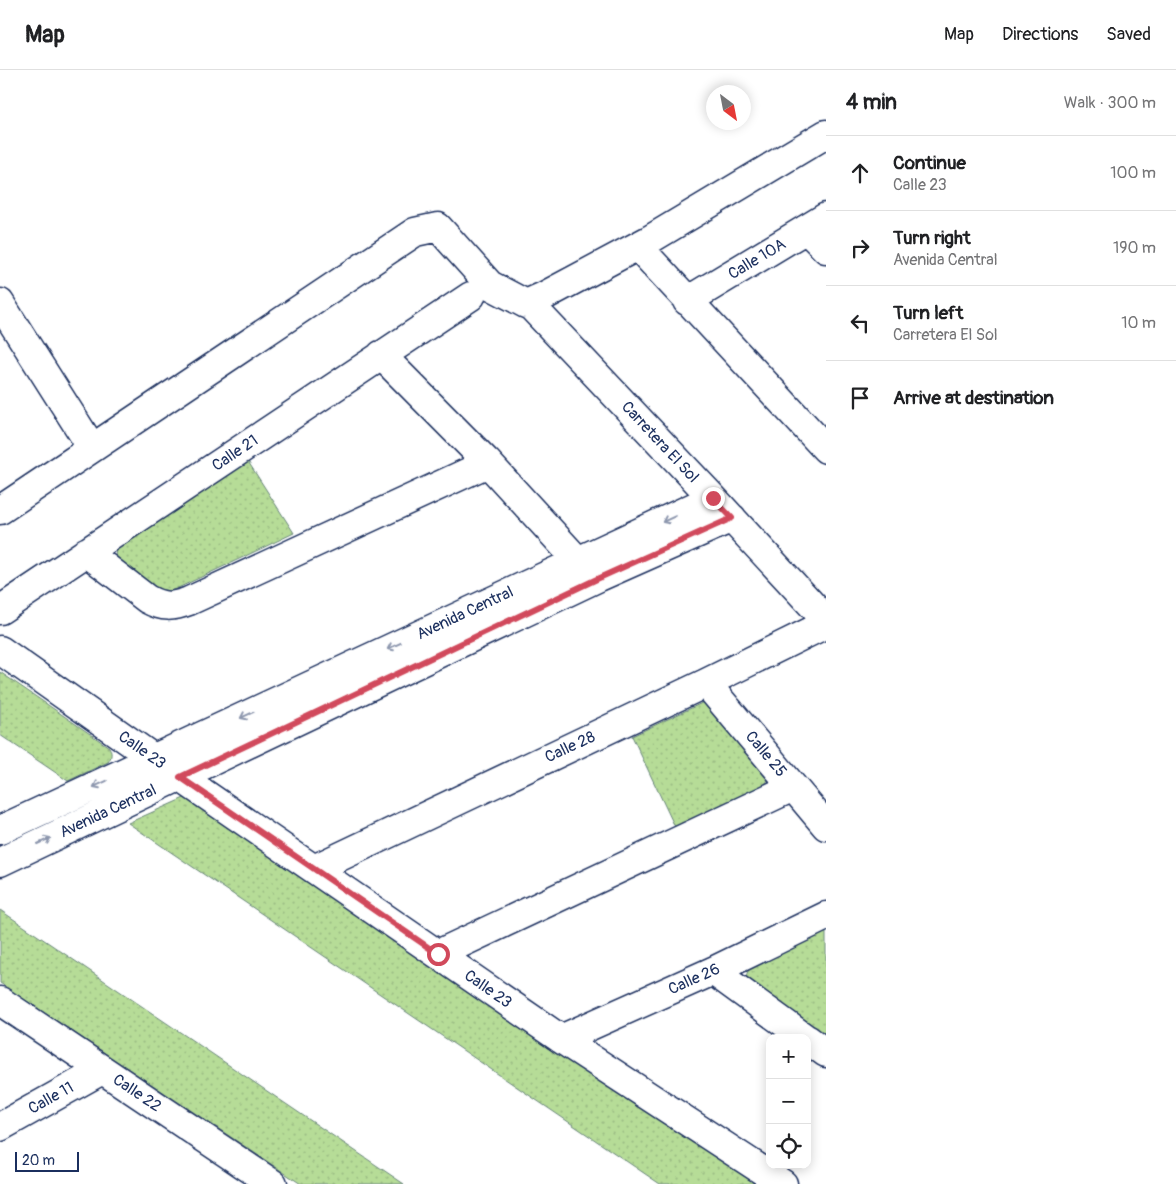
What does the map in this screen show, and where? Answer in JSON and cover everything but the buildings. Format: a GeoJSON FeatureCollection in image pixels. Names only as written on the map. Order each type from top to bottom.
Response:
{"type":"FeatureCollection","features":[{"type":"Feature","properties":{"kind":"street"},"geometry":{"type":"LineString","coordinates":[[0,510],[415,232],[438,227],[490,285],[526,304],[649,240],[826,134]]}},
{"type":"Feature","properties":{"kind":"street"},"geometry":{"type":"LineString","coordinates":[[816,223],[826,250]]}},
{"type":"Feature","properties":{"kind":"street","name":"Calle 10A"},"geometry":{"type":"LineString","coordinates":[[687,301],[816,223]]}},
{"type":"Feature","properties":{"kind":"street"},"geometry":{"type":"LineString","coordinates":[[643,252],[826,449]]}},
{"type":"Feature","properties":{"kind":"street","name":"Calle 21"},"geometry":{"type":"LineString","coordinates":[[0,610],[471,296]]}},
{"type":"Feature","properties":{"kind":"street"},"geometry":{"type":"LineString","coordinates":[[0,303],[92,448]]}},
{"type":"Feature","properties":{"kind":"street","name":"Carretera El Sol"},"geometry":{"type":"LineString","coordinates":[[533,308],[826,620]]}},
{"type":"Feature","properties":{"kind":"street"},"geometry":{"type":"LineString","coordinates":[[381,355],[488,463],[578,561]]}},
{"type":"Feature","properties":{"kind":"street"},"geometry":{"type":"LineString","coordinates":[[86,552],[147,599],[162,605],[176,605],[190,601],[488,463]]}},
{"type":"Feature","properties":{"kind":"street","name":"Avenida Central"},"geometry":{"type":"LineString","coordinates":[[0,830],[713,498]]}},
{"type":"Feature","properties":{"kind":"street","name":"Avenida Central"},"geometry":{"type":"LineString","coordinates":[[0,862],[599,578],[732,518]]}},
{"type":"Feature","properties":{"kind":"street","name":"Calle 28"},"geometry":{"type":"LineString","coordinates":[[314,869],[826,624]]}},
{"type":"Feature","properties":{"kind":"street","name":"Calle 23"},"geometry":{"type":"LineString","coordinates":[[0,650],[180,777],[561,1039],[783,1184]]}},
{"type":"Feature","properties":{"kind":"street","name":"Calle 25"},"geometry":{"type":"LineString","coordinates":[[706,683],[826,826]]}},
{"type":"Feature","properties":{"kind":"street"},"geometry":{"type":"LineString","coordinates":[[438,954],[793,787]]}},
{"type":"Feature","properties":{"kind":"street","name":"Calle 26"},"geometry":{"type":"LineString","coordinates":[[561,1039],[713,971],[826,916]]}},
{"type":"Feature","properties":{"kind":"street"},"geometry":{"type":"LineString","coordinates":[[713,971],[799,1034]]}},
{"type":"Feature","properties":{"kind":"street","name":"Calle 22"},"geometry":{"type":"LineString","coordinates":[[0,1001],[273,1184]]}},
{"type":"Feature","properties":{"kind":"street"},"geometry":{"type":"LineString","coordinates":[[811,1042],[826,1053]]}},
{"type":"Feature","properties":{"kind":"street","name":"Calle 11"},"geometry":{"type":"LineString","coordinates":[[0,1127],[102,1070]]}},
{"type":"Feature","properties":{"kind":"green space"},"geometry":{"type":"Polygon","coordinates":[[[247,460],[294,533],[170,591],[157,589],[118,562],[115,548],[247,460]]]}},
{"type":"Feature","properties":{"kind":"green space"},"geometry":{"type":"Polygon","coordinates":[[[0,672],[109,747],[111,754],[108,762],[68,781],[0,735],[0,672]]]}},
{"type":"Feature","properties":{"kind":"green space"},"geometry":{"type":"Polygon","coordinates":[[[704,702],[769,779],[759,788],[675,827],[632,736],[704,702]]]}},
{"type":"Feature","properties":{"kind":"green space"},"geometry":{"type":"Polygon","coordinates":[[[191,795],[767,1184],[660,1184],[128,823],[191,795]]]}},
{"type":"Feature","properties":{"kind":"green space"},"geometry":{"type":"Polygon","coordinates":[[[0,910],[404,1184],[301,1184],[0,983],[0,910]]]}},
{"type":"Feature","properties":{"kind":"green space"},"geometry":{"type":"Polygon","coordinates":[[[826,932],[826,1036],[747,982],[747,977],[752,967],[826,932]]]}},
{"type":"Feature","properties":{"kind":"route"},"geometry":{"type":"LineString","coordinates":[[438,954],[180,777],[599,578],[732,518],[713,498]]}}]}
